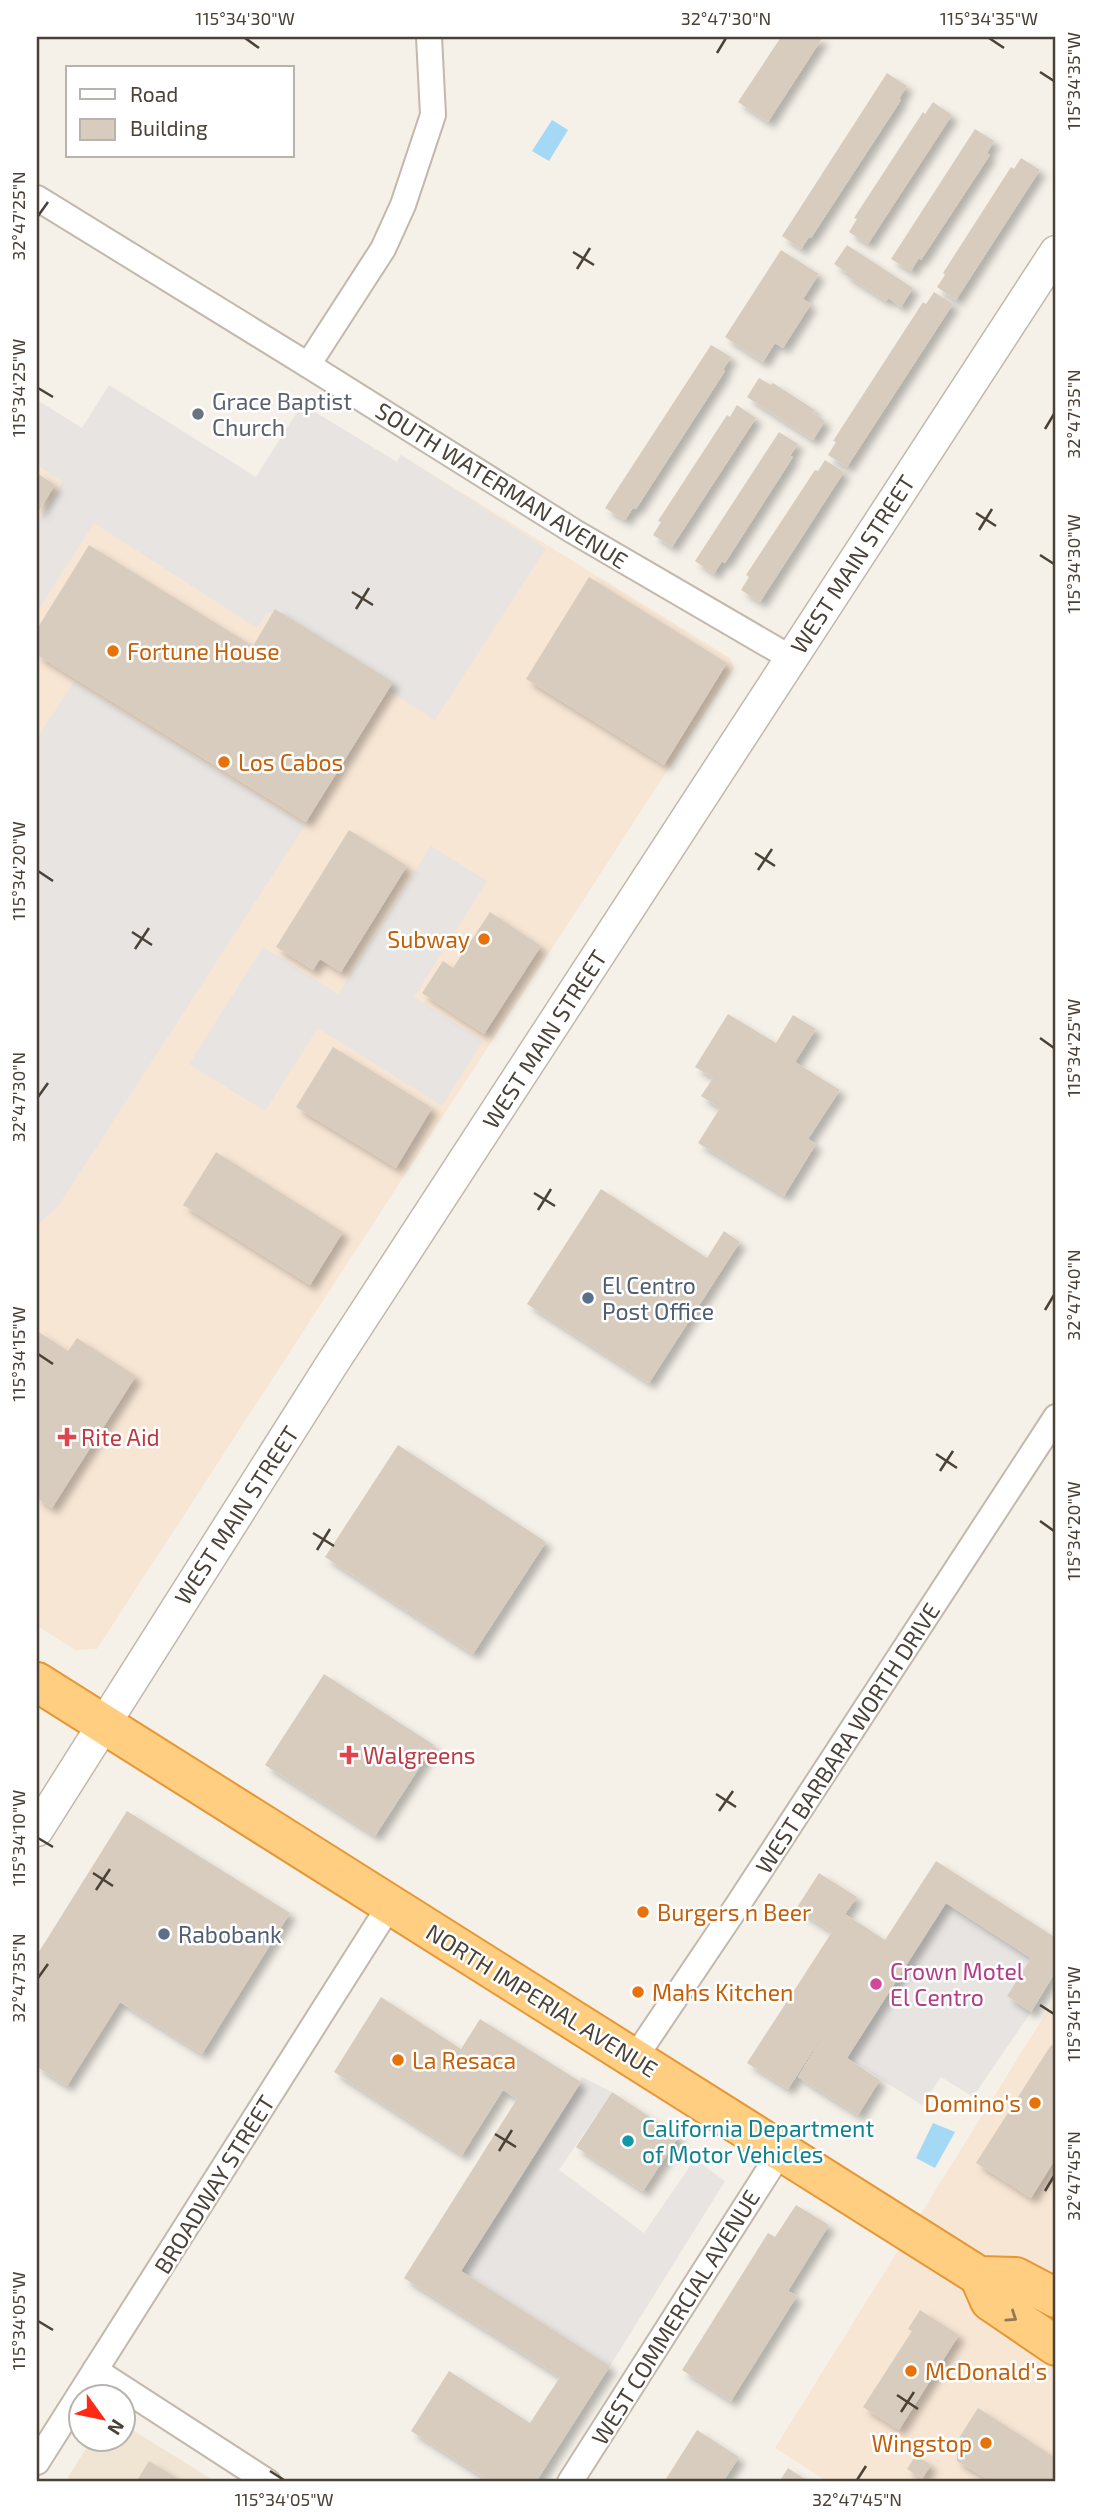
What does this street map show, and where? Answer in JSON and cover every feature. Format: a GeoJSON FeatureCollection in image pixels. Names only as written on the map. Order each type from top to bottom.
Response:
{"type":"FeatureCollection","features":[{"type":"Feature","properties":{"kind":"highway","name":"NORTH IMPERIAL AVENUE"},"geometry":{"type":"LineString","coordinates":[[37,1682],[979,2276],[990,2301],[1056,2346]]}},
{"type":"Feature","properties":{"kind":"highway"},"geometry":{"type":"LineString","coordinates":[[979,2276],[1016,2277],[1056,2298]]}},
{"type":"Feature","properties":{"kind":"street"},"geometry":{"type":"LineString","coordinates":[[308,365],[383,249],[403,205],[433,115],[429,37]]}},
{"type":"Feature","properties":{"kind":"street","name":"SOUTH WATERMAN AVENUE"},"geometry":{"type":"LineString","coordinates":[[37,198],[573,531],[791,658]]}},
{"type":"Feature","properties":{"kind":"street","name":"WEST MAIN STREET"},"geometry":{"type":"LineString","coordinates":[[37,1830],[330,1367],[1056,252]]}},
{"type":"Feature","properties":{"kind":"street","name":"WEST BARBARA WORTH DRIVE"},"geometry":{"type":"LineString","coordinates":[[635,2059],[1056,1416]]}},
{"type":"Feature","properties":{"kind":"street","name":"BROADWAY STREET"},"geometry":{"type":"LineString","coordinates":[[37,2462],[390,1905]]}},
{"type":"Feature","properties":{"kind":"street","name":"WEST COMMERCIAL AVENUE"},"geometry":{"type":"LineString","coordinates":[[570,2482],[781,2151]]}},
{"type":"Feature","properties":{"kind":"street"},"geometry":{"type":"LineString","coordinates":[[95,2370],[268,2482]]}},
{"type":"Feature","properties":{"kind":"shaded area"},"geometry":{"type":"Polygon","coordinates":[[[109,385],[256,477],[302,404],[397,462],[401,455],[546,548],[435,720],[267,612],[257,628],[94,523],[37,612],[37,523],[63,482],[37,465],[37,400],[82,428],[109,385]]]}},
{"type":"Feature","properties":{"kind":"shaded area"},"geometry":{"type":"Polygon","coordinates":[[[37,400],[322,580],[401,455],[730,658],[734,668],[97,1649],[75,1650],[37,1626],[37,400]]]}},
{"type":"Feature","properties":{"kind":"shaded area"},"geometry":{"type":"Polygon","coordinates":[[[74,682],[305,825],[57,1208],[37,1225],[37,738],[74,682]]]}},
{"type":"Feature","properties":{"kind":"shaded area"},"geometry":{"type":"Polygon","coordinates":[[[431,846],[487,881],[414,997],[483,1041],[442,1106],[318,1028],[265,1111],[189,1064],[263,947],[338,994],[431,846]]]}},
{"type":"Feature","properties":{"kind":"shaded area"},"geometry":{"type":"Polygon","coordinates":[[[946,1903],[1031,1958],[1007,1996],[1031,2012],[973,2097],[941,2077],[922,2105],[847,2058],[946,1903]]]}},
{"type":"Feature","properties":{"kind":"shaded area"},"geometry":{"type":"Polygon","coordinates":[[[1054,2000],[1056,2482],[828,2482],[775,2448],[1054,2000]]]}},
{"type":"Feature","properties":{"kind":"shaded area"},"geometry":{"type":"Polygon","coordinates":[[[582,2077],[612,2092],[559,2170],[644,2233],[695,2159],[725,2181],[610,2366],[461,2271],[582,2077]]]}},
{"type":"Feature","properties":{"kind":"shaded area"},"geometry":{"type":"Polygon","coordinates":[[[136,2432],[216,2482],[65,2482],[84,2452],[136,2452],[136,2432]]]}},
{"type":"Feature","properties":{"kind":"water"},"geometry":{"type":"Polygon","coordinates":[[[552,120],[568,130],[549,161],[532,151],[552,120]]]}},
{"type":"Feature","properties":{"kind":"water"},"geometry":{"type":"Polygon","coordinates":[[[933,2123],[955,2132],[935,2168],[916,2158],[933,2123]]]}},
{"type":"Feature","properties":{"kind":"building"},"geometry":{"type":"Polygon","coordinates":[[[781,37],[823,37],[768,122],[738,102],[781,37]]]}},
{"type":"Feature","properties":{"kind":"building"},"geometry":{"type":"Polygon","coordinates":[[[887,73],[907,86],[899,99],[901,100],[811,238],[809,237],[801,249],[782,236],[887,73]]]}},
{"type":"Feature","properties":{"kind":"building"},"geometry":{"type":"Polygon","coordinates":[[[933,102],[952,115],[868,244],[849,232],[857,219],[854,218],[923,112],[925,114],[933,102]]]}},
{"type":"Feature","properties":{"kind":"building"},"geometry":{"type":"Polygon","coordinates":[[[975,129],[994,141],[987,153],[990,155],[911,271],[891,259],[975,129]]]}},
{"type":"Feature","properties":{"kind":"building"},"geometry":{"type":"Polygon","coordinates":[[[1021,158],[1040,170],[956,300],[937,287],[945,275],[943,273],[1011,167],[1014,169],[1021,158]]]}},
{"type":"Feature","properties":{"kind":"building"},"geometry":{"type":"Polygon","coordinates":[[[847,245],[913,288],[901,307],[888,298],[886,301],[844,274],[846,272],[834,264],[847,245]]]}},
{"type":"Feature","properties":{"kind":"building"},"geometry":{"type":"Polygon","coordinates":[[[781,250],[819,274],[803,299],[811,304],[783,348],[775,343],[763,362],[725,337],[781,250]]]}},
{"type":"Feature","properties":{"kind":"building"},"geometry":{"type":"Polygon","coordinates":[[[934,292],[953,304],[847,467],[828,455],[836,442],[833,441],[923,302],[926,304],[934,292]]]}},
{"type":"Feature","properties":{"kind":"building"},"geometry":{"type":"Polygon","coordinates":[[[711,345],[731,357],[723,370],[725,371],[636,509],[633,508],[625,520],[605,508],[711,345]]]}},
{"type":"Feature","properties":{"kind":"building"},"geometry":{"type":"Polygon","coordinates":[[[759,378],[771,385],[773,383],[815,410],[813,413],[825,421],[813,440],[747,397],[759,378]]]}},
{"type":"Feature","properties":{"kind":"building"},"geometry":{"type":"Polygon","coordinates":[[[737,405],[756,418],[672,547],[653,535],[661,522],[658,521],[727,415],[730,417],[737,405]]]}},
{"type":"Feature","properties":{"kind":"building"},"geometry":{"type":"Polygon","coordinates":[[[779,432],[798,444],[790,456],[793,457],[725,563],[722,561],[714,574],[695,561],[779,432]]]}},
{"type":"Feature","properties":{"kind":"building"},"geometry":{"type":"Polygon","coordinates":[[[825,460],[844,472],[760,602],[741,590],[749,577],[746,575],[815,470],[818,471],[825,460]]]}},
{"type":"Feature","properties":{"kind":"building"},"geometry":{"type":"Polygon","coordinates":[[[37,473],[55,485],[37,514],[37,473]]]}},
{"type":"Feature","properties":{"kind":"building"},"geometry":{"type":"Polygon","coordinates":[[[89,545],[253,646],[275,609],[393,682],[306,822],[37,655],[37,629],[89,545]]]}},
{"type":"Feature","properties":{"kind":"building"},"geometry":{"type":"Polygon","coordinates":[[[589,577],[727,663],[664,765],[526,679],[589,577]]]}},
{"type":"Feature","properties":{"kind":"building"},"geometry":{"type":"Polygon","coordinates":[[[349,830],[407,866],[341,972],[320,959],[313,970],[276,947],[349,830]]]}},
{"type":"Feature","properties":{"kind":"building"},"geometry":{"type":"Polygon","coordinates":[[[490,912],[541,946],[484,1034],[422,993],[443,961],[453,968],[490,912]]]}},
{"type":"Feature","properties":{"kind":"building"},"geometry":{"type":"Polygon","coordinates":[[[728,1014],[776,1043],[793,1015],[816,1029],[795,1062],[840,1090],[808,1139],[816,1144],[784,1196],[698,1143],[720,1108],[701,1096],[713,1078],[695,1067],[728,1014]]]}},
{"type":"Feature","properties":{"kind":"building"},"geometry":{"type":"Polygon","coordinates":[[[333,1047],[432,1108],[396,1168],[296,1107],[333,1047]]]}},
{"type":"Feature","properties":{"kind":"building"},"geometry":{"type":"Polygon","coordinates":[[[216,1152],[343,1232],[310,1285],[183,1205],[216,1152]]]}},
{"type":"Feature","properties":{"kind":"building"},"geometry":{"type":"Polygon","coordinates":[[[601,1189],[707,1258],[724,1231],[740,1242],[649,1383],[527,1304],[601,1189]]]}},
{"type":"Feature","properties":{"kind":"building","name":"Rite Aid"},"geometry":{"type":"Polygon","coordinates":[[[37,1331],[68,1351],[77,1338],[136,1376],[52,1508],[37,1498],[37,1331]]]}},
{"type":"Feature","properties":{"kind":"building"},"geometry":{"type":"Polygon","coordinates":[[[398,1445],[546,1542],[473,1654],[325,1557],[398,1445]]]}},
{"type":"Feature","properties":{"kind":"building","name":"Walgreens"},"geometry":{"type":"Polygon","coordinates":[[[324,1674],[434,1745],[375,1836],[265,1765],[324,1674]]]}},
{"type":"Feature","properties":{"kind":"building","name":"Rabobank"},"geometry":{"type":"Polygon","coordinates":[[[127,1811],[290,1913],[202,2054],[120,2002],[67,2086],[37,2067],[37,1955],[127,1811]]]}},
{"type":"Feature","properties":{"kind":"building"},"geometry":{"type":"Polygon","coordinates":[[[936,1861],[1056,1938],[1056,1971],[1031,2012],[1007,1996],[1031,1958],[946,1903],[847,2058],[880,2080],[858,2115],[798,2077],[842,2006],[788,2089],[747,2063],[832,1932],[796,1909],[819,1873],[857,1897],[845,1914],[885,1940],[936,1861]]]}},
{"type":"Feature","properties":{"kind":"building"},"geometry":{"type":"Polygon","coordinates":[[[381,1997],[461,2049],[480,2019],[581,2082],[461,2271],[610,2366],[536,2482],[491,2482],[411,2431],[449,2371],[530,2423],[560,2377],[404,2278],[517,2099],[503,2090],[462,2155],[334,2072],[381,1997]]]}},
{"type":"Feature","properties":{"kind":"building","name":"Domino's"},"geometry":{"type":"Polygon","coordinates":[[[1051,2045],[1056,2048],[1056,2158],[1031,2198],[976,2163],[1051,2045]]]}},
{"type":"Feature","properties":{"kind":"building","name":"California Department of Motor Vehicles"},"geometry":{"type":"Polygon","coordinates":[[[612,2092],[679,2136],[643,2191],[576,2147],[612,2092]]]}},
{"type":"Feature","properties":{"kind":"building"},"geometry":{"type":"Polygon","coordinates":[[[796,2205],[829,2225],[788,2291],[797,2296],[731,2401],[682,2370],[768,2233],[775,2237],[796,2205]]]}},
{"type":"Feature","properties":{"kind":"building","name":"McDonald's"},"geometry":{"type":"Polygon","coordinates":[[[920,2310],[959,2335],[899,2430],[863,2407],[912,2331],[908,2329],[920,2310]]]}},
{"type":"Feature","properties":{"kind":"building"},"geometry":{"type":"Polygon","coordinates":[[[978,2408],[1056,2458],[1056,2482],[992,2482],[957,2461],[957,2441],[978,2408]]]}},
{"type":"Feature","properties":{"kind":"building"},"geometry":{"type":"Polygon","coordinates":[[[697,2430],[739,2457],[723,2482],[664,2482],[697,2430]]]}},
{"type":"Feature","properties":{"kind":"building"},"geometry":{"type":"Polygon","coordinates":[[[916,2455],[931,2465],[922,2479],[907,2469],[916,2455]]]}},
{"type":"Feature","properties":{"kind":"building"},"geometry":{"type":"Polygon","coordinates":[[[149,2461],[183,2482],[136,2482],[149,2461]]]}},
{"type":"Feature","properties":{"kind":"building"},"geometry":{"type":"Polygon","coordinates":[[[788,2468],[809,2482],[779,2482],[788,2468]]]}},
{"type":"Feature","properties":{"kind":"place","name":"Grace Baptist Church"},"geometry":{"type":"Point","coordinates":[198,414]}},
{"type":"Feature","properties":{"kind":"place","name":"Fortune House"},"geometry":{"type":"Point","coordinates":[113,651]}},
{"type":"Feature","properties":{"kind":"place","name":"Los Cabos"},"geometry":{"type":"Point","coordinates":[224,762]}},
{"type":"Feature","properties":{"kind":"place","name":"Subway"},"geometry":{"type":"Point","coordinates":[484,939]}},
{"type":"Feature","properties":{"kind":"place","name":"El Centro Post Office"},"geometry":{"type":"Point","coordinates":[588,1298]}},
{"type":"Feature","properties":{"kind":"place","name":"Rite Aid"},"geometry":{"type":"Point","coordinates":[67,1437]}},
{"type":"Feature","properties":{"kind":"place","name":"Walgreens"},"geometry":{"type":"Point","coordinates":[349,1755]}},
{"type":"Feature","properties":{"kind":"place","name":"Burgers n Beer"},"geometry":{"type":"Point","coordinates":[643,1912]}},
{"type":"Feature","properties":{"kind":"place","name":"Rabobank"},"geometry":{"type":"Point","coordinates":[164,1934]}},
{"type":"Feature","properties":{"kind":"place","name":"Crown Motel El Centro"},"geometry":{"type":"Point","coordinates":[876,1984]}},
{"type":"Feature","properties":{"kind":"place","name":"Mahs Kitchen"},"geometry":{"type":"Point","coordinates":[638,1992]}},
{"type":"Feature","properties":{"kind":"place","name":"La Resaca"},"geometry":{"type":"Point","coordinates":[398,2060]}},
{"type":"Feature","properties":{"kind":"place","name":"Domino's"},"geometry":{"type":"Point","coordinates":[1035,2103]}},
{"type":"Feature","properties":{"kind":"place","name":"California Department of Motor Vehicles"},"geometry":{"type":"Point","coordinates":[628,2141]}},
{"type":"Feature","properties":{"kind":"place","name":"McDonald's"},"geometry":{"type":"Point","coordinates":[911,2371]}},
{"type":"Feature","properties":{"kind":"place","name":"Wingstop"},"geometry":{"type":"Point","coordinates":[986,2443]}}]}
